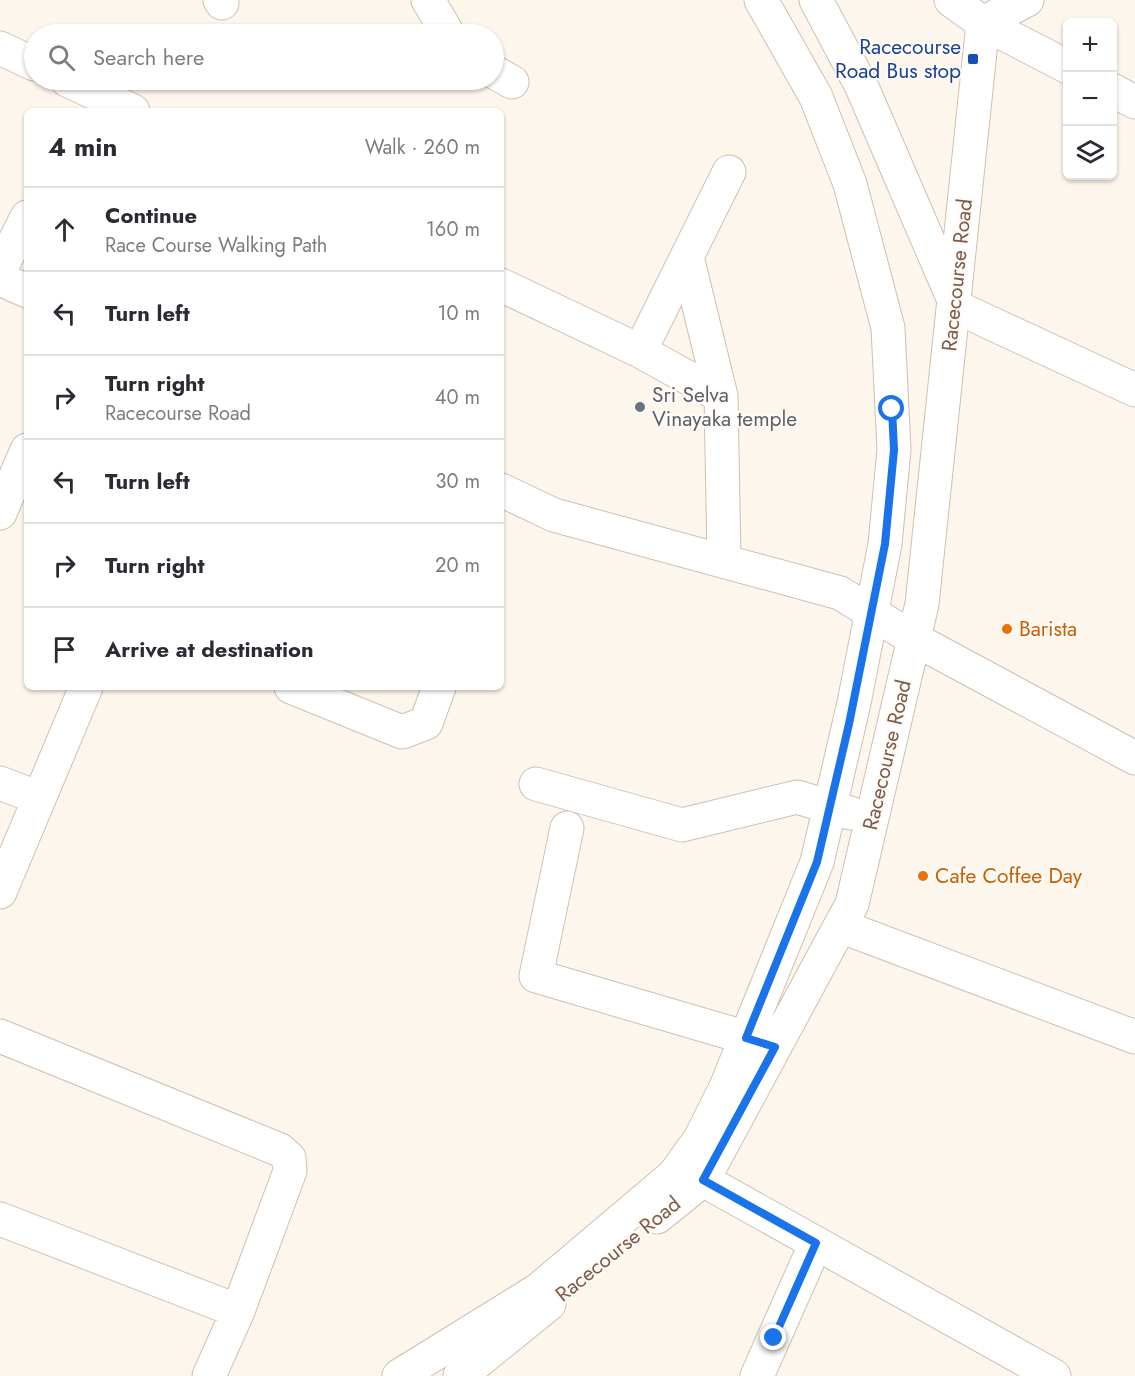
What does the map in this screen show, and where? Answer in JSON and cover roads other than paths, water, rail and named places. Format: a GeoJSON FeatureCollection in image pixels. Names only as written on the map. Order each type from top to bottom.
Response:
{"type":"FeatureCollection","features":[{"type":"Feature","properties":{"kind":"street"},"geometry":{"type":"LineString","coordinates":[[428,0],[442,24]]}},
{"type":"Feature","properties":{"kind":"street"},"geometry":{"type":"LineString","coordinates":[[399,1376],[538,1290],[674,1175],[700,1139],[726,1087],[761,1042],[817,862],[885,544],[894,450],[888,328],[850,184],[816,97],[760,0]]}},
{"type":"Feature","properties":{"kind":"street"},"geometry":{"type":"LineString","coordinates":[[816,0],[861,85],[954,303],[1135,390]]}},
{"type":"Feature","properties":{"kind":"street"},"geometry":{"type":"LineString","coordinates":[[951,0],[983,23],[1063,64]]}},
{"type":"Feature","properties":{"kind":"street"},"geometry":{"type":"LineString","coordinates":[[983,23],[1026,0]]}},
{"type":"Feature","properties":{"kind":"street","name":"Racecourse Road"},"geometry":{"type":"LineString","coordinates":[[460,1376],[703,1180],[761,1042],[840,926],[852,904],[922,604],[983,23]]}},
{"type":"Feature","properties":{"kind":"street"},"geometry":{"type":"LineString","coordinates":[[0,48],[24,59]]}},
{"type":"Feature","properties":{"kind":"street"},"geometry":{"type":"LineString","coordinates":[[1117,92],[1135,102]]}},
{"type":"Feature","properties":{"kind":"street"},"geometry":{"type":"LineString","coordinates":[[79,94],[123,108]]}},
{"type":"Feature","properties":{"kind":"street"},"geometry":{"type":"LineString","coordinates":[[640,351],[729,172]]}},
{"type":"Feature","properties":{"kind":"street"},"geometry":{"type":"LineString","coordinates":[[0,270],[24,223]]}},
{"type":"Feature","properties":{"kind":"street"},"geometry":{"type":"LineString","coordinates":[[687,257],[721,396],[724,561]]}},
{"type":"Feature","properties":{"kind":"street"},"geometry":{"type":"LineString","coordinates":[[0,279],[24,290]]}},
{"type":"Feature","properties":{"kind":"street"},"geometry":{"type":"LineString","coordinates":[[504,286],[640,351],[721,396]]}},
{"type":"Feature","properties":{"kind":"street"},"geometry":{"type":"LineString","coordinates":[[0,513],[24,457]]}},
{"type":"Feature","properties":{"kind":"street"},"geometry":{"type":"LineString","coordinates":[[504,491],[554,515],[840,592],[914,639],[1135,758]]}},
{"type":"Feature","properties":{"kind":"street"},"geometry":{"type":"LineString","coordinates":[[0,892],[85,690]]}},
{"type":"Feature","properties":{"kind":"street"},"geometry":{"type":"LineString","coordinates":[[298,690],[402,732],[426,723],[438,690]]}},
{"type":"Feature","properties":{"kind":"street"},"geometry":{"type":"LineString","coordinates":[[0,783],[39,798]]}},
{"type":"Feature","properties":{"kind":"street"},"geometry":{"type":"LineString","coordinates":[[537,784],[682,825],[797,797],[872,820]]}},
{"type":"Feature","properties":{"kind":"street"},"geometry":{"type":"LineString","coordinates":[[567,828],[536,976],[761,1042]]}},
{"type":"Feature","properties":{"kind":"street"},"geometry":{"type":"LineString","coordinates":[[840,926],[1135,1037]]}},
{"type":"Feature","properties":{"kind":"street"},"geometry":{"type":"LineString","coordinates":[[0,1036],[280,1150],[289,1158],[290,1171],[238,1311],[209,1376]]}},
{"type":"Feature","properties":{"kind":"street"},"geometry":{"type":"LineString","coordinates":[[703,1180],[1054,1376]]}},
{"type":"Feature","properties":{"kind":"street"},"geometry":{"type":"LineString","coordinates":[[0,1219],[238,1311]]}},
{"type":"Feature","properties":{"kind":"street"},"geometry":{"type":"LineString","coordinates":[[758,1376],[816,1243]]}},
{"type":"Feature","properties":{"kind":"place","name":"Racecourse Road Bus stop"},"geometry":{"type":"Point","coordinates":[973,59]}},
{"type":"Feature","properties":{"kind":"place","name":"Sri Selva Vinayaka temple"},"geometry":{"type":"Point","coordinates":[640,407]}},
{"type":"Feature","properties":{"kind":"place","name":"Barista"},"geometry":{"type":"Point","coordinates":[1007,629]}},
{"type":"Feature","properties":{"kind":"place","name":"Cafe Coffee Day"},"geometry":{"type":"Point","coordinates":[923,876]}}]}
